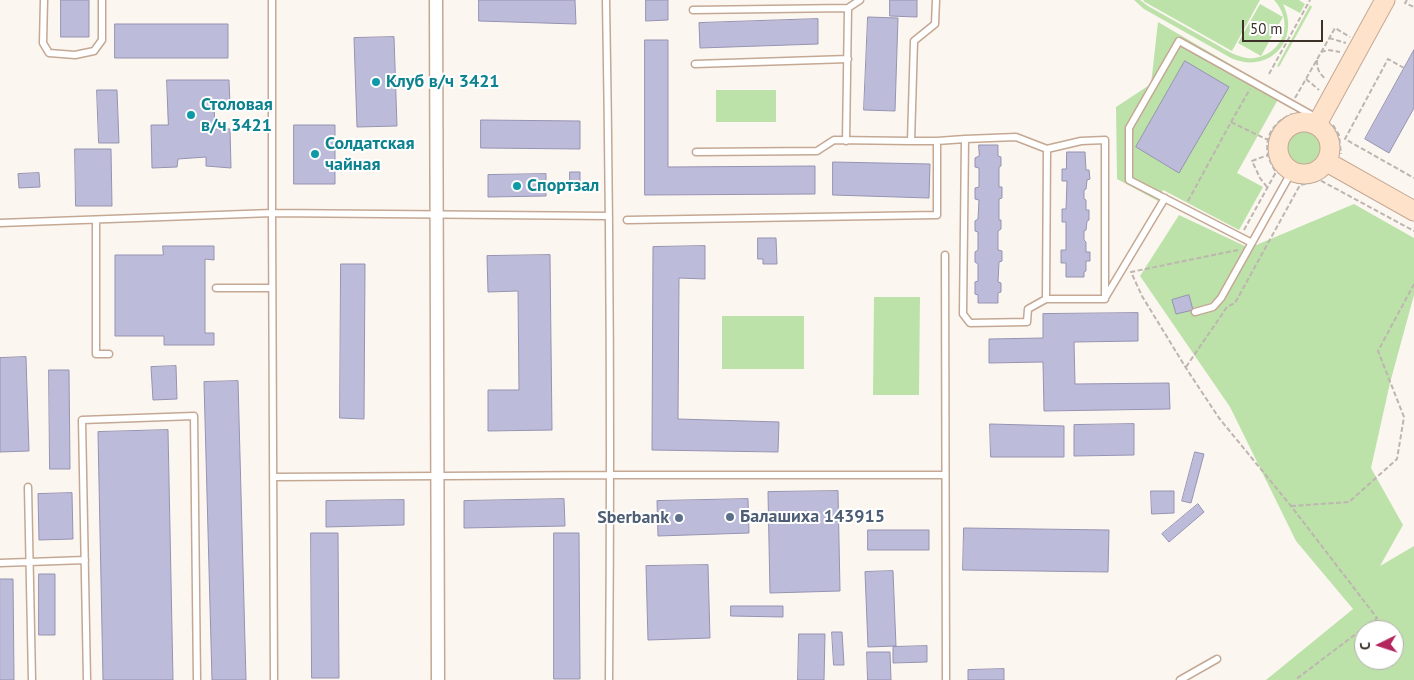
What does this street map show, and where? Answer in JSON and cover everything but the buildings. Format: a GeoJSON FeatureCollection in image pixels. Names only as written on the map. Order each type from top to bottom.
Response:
{"type":"FeatureCollection","features":[{"type":"Feature","properties":{"kind":"street"},"geometry":{"type":"LineString","coordinates":[[436,0],[438,680]]}},
{"type":"Feature","properties":{"kind":"street"},"geometry":{"type":"LineString","coordinates":[[1381,2],[1323,122],[1324,129],[1329,136],[1330,154],[1334,159],[1414,211]]}},
{"type":"Feature","properties":{"kind":"street"},"geometry":{"type":"LineString","coordinates":[[1323,122],[1300,121],[1292,124],[1280,137],[1279,155],[1282,163],[1292,171],[1305,174],[1314,173],[1334,159]]}},
{"type":"Feature","properties":{"kind":"lane"},"geometry":{"type":"LineString","coordinates":[[44,0],[43,43],[49,53],[75,55],[94,50],[102,40],[102,0]]}},
{"type":"Feature","properties":{"kind":"lane"},"geometry":{"type":"LineString","coordinates":[[272,0],[274,680]]}},
{"type":"Feature","properties":{"kind":"lane"},"geometry":{"type":"LineString","coordinates":[[606,0],[610,216],[611,475],[609,680]]}},
{"type":"Feature","properties":{"kind":"lane"},"geometry":{"type":"LineString","coordinates":[[693,10],[848,8],[860,0]]}},
{"type":"Feature","properties":{"kind":"lane"},"geometry":{"type":"LineString","coordinates":[[911,142],[914,41],[935,24],[936,0]]}},
{"type":"Feature","properties":{"kind":"lane"},"geometry":{"type":"LineString","coordinates":[[846,140],[848,8]]}},
{"type":"Feature","properties":{"kind":"lane"},"geometry":{"type":"LineString","coordinates":[[1251,245],[1228,228],[1129,180],[1129,128],[1179,41],[1323,122]]}},
{"type":"Feature","properties":{"kind":"lane"},"geometry":{"type":"LineString","coordinates":[[694,64],[848,60]]}},
{"type":"Feature","properties":{"kind":"lane"},"geometry":{"type":"LineString","coordinates":[[696,152],[816,151],[834,140],[937,142],[1016,137],[1047,149],[1081,141],[1105,140],[1105,299]]}},
{"type":"Feature","properties":{"kind":"lane"},"geometry":{"type":"LineString","coordinates":[[964,139],[963,314],[970,324],[1027,322],[1028,309],[1046,299],[1105,299]]}},
{"type":"Feature","properties":{"kind":"lane"},"geometry":{"type":"LineString","coordinates":[[626,220],[937,215],[937,142]]}},
{"type":"Feature","properties":{"kind":"lane"},"geometry":{"type":"LineString","coordinates":[[1046,299],[1047,149]]}},
{"type":"Feature","properties":{"kind":"lane"},"geometry":{"type":"LineString","coordinates":[[1195,312],[1212,307],[1221,298],[1292,171]]}},
{"type":"Feature","properties":{"kind":"lane"},"geometry":{"type":"LineString","coordinates":[[1105,299],[1165,198]]}},
{"type":"Feature","properties":{"kind":"lane"},"geometry":{"type":"LineString","coordinates":[[0,224],[272,213],[610,216]]}},
{"type":"Feature","properties":{"kind":"lane"},"geometry":{"type":"LineString","coordinates":[[96,220],[96,354],[110,354]]}},
{"type":"Feature","properties":{"kind":"lane"},"geometry":{"type":"LineString","coordinates":[[945,255],[946,680]]}},
{"type":"Feature","properties":{"kind":"lane"},"geometry":{"type":"LineString","coordinates":[[216,288],[272,288]]}},
{"type":"Feature","properties":{"kind":"lane"},"geometry":{"type":"LineString","coordinates":[[87,680],[82,420],[194,416],[197,680]]}},
{"type":"Feature","properties":{"kind":"lane"},"geometry":{"type":"LineString","coordinates":[[273,477],[946,475]]}},
{"type":"Feature","properties":{"kind":"lane"},"geometry":{"type":"LineString","coordinates":[[28,487],[32,680]]}},
{"type":"Feature","properties":{"kind":"lane"},"geometry":{"type":"LineString","coordinates":[[0,563],[85,560]]}},
{"type":"Feature","properties":{"kind":"lane"},"geometry":{"type":"LineString","coordinates":[[1180,680],[1217,658]]}},
{"type":"Feature","properties":{"kind":"path"},"geometry":{"type":"LineString","coordinates":[[1269,74],[1309,1],[1306,0]]}},
{"type":"Feature","properties":{"kind":"path"},"geometry":{"type":"LineString","coordinates":[[1407,0],[1405,3],[1414,8]]}},
{"type":"Feature","properties":{"kind":"path"},"geometry":{"type":"LineString","coordinates":[[1291,104],[1335,28],[1352,38]]}},
{"type":"Feature","properties":{"kind":"path"},"geometry":{"type":"LineString","coordinates":[[1329,38],[1349,44]]}},
{"type":"Feature","properties":{"kind":"path"},"geometry":{"type":"LineString","coordinates":[[1321,52],[1335,50],[1344,53]]}},
{"type":"Feature","properties":{"kind":"path"},"geometry":{"type":"LineString","coordinates":[[1404,68],[1388,59],[1345,139],[1414,178]]}},
{"type":"Feature","properties":{"kind":"path"},"geometry":{"type":"LineString","coordinates":[[1316,60],[1317,69],[1328,81]]}},
{"type":"Feature","properties":{"kind":"path"},"geometry":{"type":"LineString","coordinates":[[1306,79],[1322,92]]}},
{"type":"Feature","properties":{"kind":"path"},"geometry":{"type":"LineString","coordinates":[[1187,203],[1251,87]]}},
{"type":"Feature","properties":{"kind":"path"},"geometry":{"type":"LineString","coordinates":[[1231,122],[1268,140]]}},
{"type":"Feature","properties":{"kind":"path"},"geometry":{"type":"LineString","coordinates":[[1323,122],[1339,135],[1334,159]]}},
{"type":"Feature","properties":{"kind":"path"},"geometry":{"type":"LineString","coordinates":[[1267,187],[1260,178],[1252,161],[1268,155]]}},
{"type":"Feature","properties":{"kind":"path"},"geometry":{"type":"LineString","coordinates":[[1186,368],[1227,307],[1235,303],[1300,185],[1310,183],[1316,178],[1414,231]]}},
{"type":"Feature","properties":{"kind":"path"},"geometry":{"type":"LineString","coordinates":[[1251,245],[1131,272],[1142,296],[1219,418],[1291,506],[1377,618],[1295,680]]}},
{"type":"Feature","properties":{"kind":"path"},"geometry":{"type":"LineString","coordinates":[[1291,506],[1350,502],[1397,459],[1404,417],[1378,351],[1414,284]]}},
{"type":"Feature","properties":{"kind":"green space"},"geometry":{"type":"Polygon","coordinates":[[[1134,0],[1140,0],[1233,54],[1247,58],[1264,56],[1281,40],[1285,25],[1280,8],[1274,0],[1299,0],[1305,4],[1300,13],[1283,4],[1288,30],[1278,51],[1269,58],[1258,62],[1245,62],[1231,58],[1144,9],[1134,0]]]}},
{"type":"Feature","properties":{"kind":"green space"},"geometry":{"type":"Polygon","coordinates":[[[1144,0],[1260,0],[1232,51],[1144,0]]]}},
{"type":"Feature","properties":{"kind":"green space"},"geometry":{"type":"Polygon","coordinates":[[[1260,4],[1283,17],[1261,56],[1238,43],[1260,4]]]}},
{"type":"Feature","properties":{"kind":"green space"},"geometry":{"type":"Polygon","coordinates":[[[1310,5],[1312,7],[1279,67],[1277,66],[1310,5]]]}},
{"type":"Feature","properties":{"kind":"green space"},"geometry":{"type":"Polygon","coordinates":[[[1158,22],[1281,94],[1237,173],[1263,187],[1239,230],[1163,190],[1158,201],[1117,179],[1116,107],[1151,84],[1158,22]]]}},
{"type":"Feature","properties":{"kind":"green space"},"geometry":{"type":"Polygon","coordinates":[[[716,90],[776,90],[776,122],[716,122],[716,90]]]}},
{"type":"Feature","properties":{"kind":"green space"},"geometry":{"type":"Polygon","coordinates":[[[1305,127],[1319,133],[1325,147],[1319,161],[1305,167],[1291,161],[1285,147],[1291,133],[1305,127]]]}},
{"type":"Feature","properties":{"kind":"green space"},"geometry":{"type":"Polygon","coordinates":[[[1354,204],[1414,238],[1414,295],[1390,383],[1371,468],[1403,525],[1380,566],[1414,546],[1414,680],[1266,680],[1353,609],[1296,541],[1230,407],[1140,276],[1179,215],[1249,248],[1354,204]]]}},
{"type":"Feature","properties":{"kind":"green space"},"geometry":{"type":"Polygon","coordinates":[[[874,297],[920,297],[919,395],[873,395],[874,297]]]}},
{"type":"Feature","properties":{"kind":"green space"},"geometry":{"type":"Polygon","coordinates":[[[722,316],[804,316],[804,369],[722,369],[722,316]]]}},
{"type":"Feature","properties":{"kind":"place","name":"Клуб в/ч 3421"},"geometry":{"type":"Point","coordinates":[376,82]}},
{"type":"Feature","properties":{"kind":"place","name":"Столовая в/ч 3421"},"geometry":{"type":"Point","coordinates":[191,115]}},
{"type":"Feature","properties":{"kind":"place","name":"Солдатская чайная"},"geometry":{"type":"Point","coordinates":[315,154]}},
{"type":"Feature","properties":{"kind":"place","name":"Спортзал"},"geometry":{"type":"Point","coordinates":[517,186]}},
{"type":"Feature","properties":{"kind":"place","name":"Балашиха 143915"},"geometry":{"type":"Point","coordinates":[730,517]}},
{"type":"Feature","properties":{"kind":"place","name":"Sberbank"},"geometry":{"type":"Point","coordinates":[679,518]}}]}
